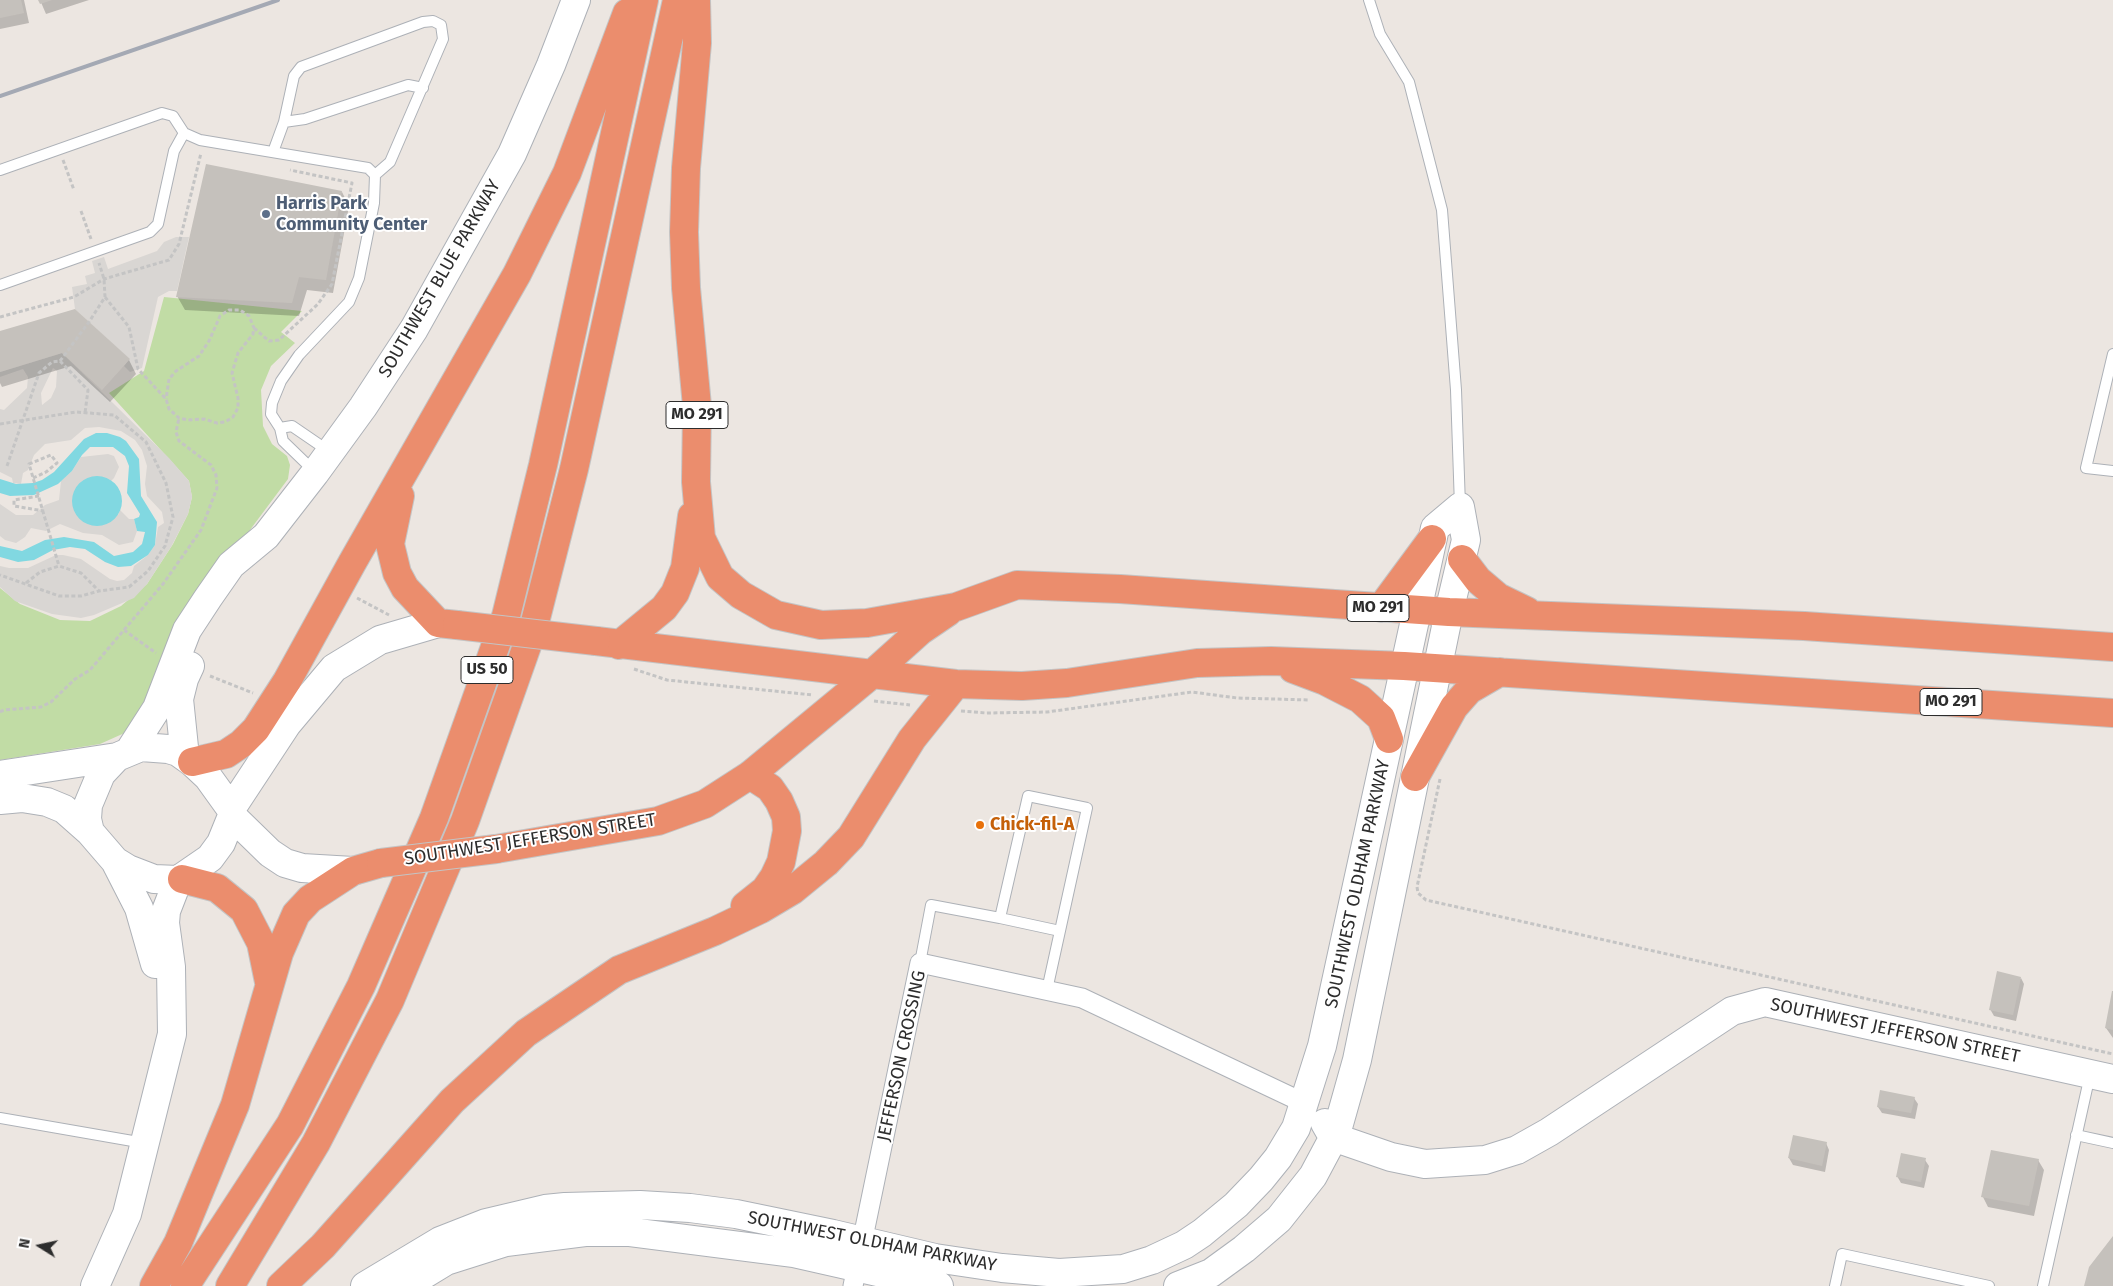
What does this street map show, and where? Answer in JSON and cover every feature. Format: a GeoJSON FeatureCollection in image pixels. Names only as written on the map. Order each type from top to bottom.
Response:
{"type":"FeatureCollection","features":[{"type":"Feature","properties":{"kind":"highway"},"geometry":{"type":"LineString","coordinates":[[189,759],[226,754],[241,744],[256,729],[287,681],[517,274],[567,173],[632,0]]}},
{"type":"Feature","properties":{"kind":"highway","name":"US 50"},"geometry":{"type":"LineString","coordinates":[[184,1286],[290,1125],[361,986],[434,818],[502,626],[543,465],[644,0]]}},
{"type":"Feature","properties":{"kind":"highway","name":"US 50"},"geometry":{"type":"LineString","coordinates":[[230,1286],[316,1143],[390,1000],[465,820],[534,626],[574,469],[678,0]]}},
{"type":"Feature","properties":{"kind":"highway","name":"MO 291"},"geometry":{"type":"LineString","coordinates":[[696,0],[697,43],[686,168],[684,232],[686,288],[697,406],[696,482],[701,538],[720,577],[740,595],[776,615],[821,625],[867,623],[956,607],[1017,585],[1120,589],[1449,612],[1804,626],[2113,647]]}},
{"type":"Feature","properties":{"kind":"highway"},"geometry":{"type":"LineString","coordinates":[[406,471],[390,544],[397,573],[405,588],[448,624]]}},
{"type":"Feature","properties":{"kind":"highway","name":"MO 291"},"geometry":{"type":"LineString","coordinates":[[607,643],[664,608],[675,593],[685,568],[696,482]]}},
{"type":"Feature","properties":{"kind":"highway"},"geometry":{"type":"LineString","coordinates":[[1381,608],[1432,539]]}},
{"type":"Feature","properties":{"kind":"highway"},"geometry":{"type":"LineString","coordinates":[[1462,559],[1478,580],[1498,597],[1536,615]]}},
{"type":"Feature","properties":{"kind":"highway","name":"SOUTHWEST JEFFERSON STREET"},"geometry":{"type":"LineString","coordinates":[[352,871],[381,863],[496,849],[658,822],[705,804],[750,775],[871,675],[920,631],[956,607]]}},
{"type":"Feature","properties":{"kind":"highway","name":"MO 291"},"geometry":{"type":"LineString","coordinates":[[448,624],[956,684],[1022,686],[1067,683],[1197,663],[1271,661],[1438,668],[2113,713]]}},
{"type":"Feature","properties":{"kind":"highway"},"geometry":{"type":"LineString","coordinates":[[1271,661],[1325,681],[1360,699],[1381,718],[1389,739]]}},
{"type":"Feature","properties":{"kind":"highway"},"geometry":{"type":"LineString","coordinates":[[1415,777],[1454,707],[1469,690],[1500,672]]}},
{"type":"Feature","properties":{"kind":"highway"},"geometry":{"type":"LineString","coordinates":[[281,1286],[323,1246],[452,1102],[526,1033],[620,970],[715,931],[761,909],[793,890],[826,863],[845,844],[912,739],[956,684]]}},
{"type":"Feature","properties":{"kind":"highway"},"geometry":{"type":"LineString","coordinates":[[715,931],[765,890],[781,862],[786,842],[786,818],[779,801],[770,788],[750,775]]}},
{"type":"Feature","properties":{"kind":"highway"},"geometry":{"type":"LineString","coordinates":[[154,1286],[178,1243],[235,1105],[278,953],[296,914],[310,899],[352,871]]}},
{"type":"Feature","properties":{"kind":"highway"},"geometry":{"type":"LineString","coordinates":[[180,879],[217,888],[244,910],[261,943],[270,984]]}},
{"type":"Feature","properties":{"kind":"street","name":"SOUTHWEST BLUE PARKWAY"},"geometry":{"type":"LineString","coordinates":[[124,754],[157,708],[188,630],[231,565],[266,536],[323,463],[414,329],[512,154],[552,66],[576,0]]}},
{"type":"Feature","properties":{"kind":"street","name":"SOUTHWEST OLDHAM PARKWAY"},"geometry":{"type":"LineString","coordinates":[[404,1286],[446,1262],[584,1219],[640,1205],[690,1208],[736,1214],[935,1258],[1059,1274],[1123,1269],[1152,1260],[1184,1245],[1236,1205],[1278,1158],[1296,1128],[1322,1046],[1432,539],[1435,528],[1460,507],[1466,540],[1449,612],[1357,1060],[1333,1137],[1313,1176],[1276,1222],[1244,1249],[1210,1272],[1178,1286]]}},
{"type":"Feature","properties":{"kind":"street","name":"SOUTHWEST BLUE PARKWAY"},"geometry":{"type":"LineString","coordinates":[[189,759],[180,718],[179,699],[184,679],[200,645],[250,571],[266,536]]}},
{"type":"Feature","properties":{"kind":"street"},"geometry":{"type":"LineString","coordinates":[[95,1286],[127,1214],[172,1034],[173,999],[166,917],[180,879],[210,858],[220,843],[232,813],[287,724],[334,668],[380,640],[448,624]]}},
{"type":"Feature","properties":{"kind":"street"},"geometry":{"type":"LineString","coordinates":[[0,775],[124,754],[141,747],[168,749],[189,759],[208,777],[232,813]]}},
{"type":"Feature","properties":{"kind":"street"},"geometry":{"type":"LineString","coordinates":[[90,832],[87,819],[88,805],[94,788],[101,774],[124,754]]}},
{"type":"Feature","properties":{"kind":"street"},"geometry":{"type":"LineString","coordinates":[[0,800],[22,798],[47,802],[64,809],[90,832],[115,861],[139,908],[153,952],[158,988],[158,1033],[161,1075]]}},
{"type":"Feature","properties":{"kind":"street","name":"SOUTHWEST JEFFERSON STREET"},"geometry":{"type":"LineString","coordinates":[[232,813],[270,853],[285,862],[302,868],[352,871]]}},
{"type":"Feature","properties":{"kind":"street"},"geometry":{"type":"LineString","coordinates":[[115,861],[154,879],[180,879]]}},
{"type":"Feature","properties":{"kind":"street","name":"JEFFERSON CROSSING"},"geometry":{"type":"LineString","coordinates":[[855,1277],[920,963],[1082,998],[1304,1103]]}},
{"type":"Feature","properties":{"kind":"street","name":"SOUTHWEST JEFFERSON STREET"},"geometry":{"type":"LineString","coordinates":[[1333,1137],[1391,1157],[1425,1164],[1485,1160],[1517,1150],[1549,1132],[1732,1011],[1765,1002],[2102,1076]]}},
{"type":"Feature","properties":{"kind":"street"},"geometry":{"type":"LineString","coordinates":[[1322,1046],[1322,1112],[1326,1128],[1333,1137]]}},
{"type":"Feature","properties":{"kind":"street"},"geometry":{"type":"LineString","coordinates":[[1276,1222],[1308,1142],[1310,1115],[1304,1103]]}},
{"type":"Feature","properties":{"kind":"street","name":"SOUTHWEST OLDHAM PARKWAY"},"geometry":{"type":"LineString","coordinates":[[365,1286],[440,1241],[486,1223],[545,1209],[630,1232],[794,1254],[855,1277],[939,1286]]}},
{"type":"Feature","properties":{"kind":"lane"},"geometry":{"type":"LineString","coordinates":[[1369,0],[1380,34],[1409,82],[1442,210],[1456,390],[1460,507]]}},
{"type":"Feature","properties":{"kind":"lane"},"geometry":{"type":"LineString","coordinates":[[272,152],[284,122],[294,76],[301,67],[423,22],[434,21],[442,25],[443,39],[390,162],[375,175],[374,203],[359,278],[349,302],[300,355],[281,381],[271,414],[280,428],[283,441],[323,463]]}},
{"type":"Feature","properties":{"kind":"lane"},"geometry":{"type":"LineString","coordinates":[[284,122],[305,119],[408,85],[423,88]]}},
{"type":"Feature","properties":{"kind":"lane"},"geometry":{"type":"LineString","coordinates":[[0,170],[162,113],[173,116],[184,133],[200,140],[368,168],[375,175]]}},
{"type":"Feature","properties":{"kind":"lane"},"geometry":{"type":"LineString","coordinates":[[0,286],[150,232],[158,224],[174,150],[184,133]]}},
{"type":"Feature","properties":{"kind":"lane"},"geometry":{"type":"LineString","coordinates":[[2113,354],[2086,468],[2113,472]]}},
{"type":"Feature","properties":{"kind":"lane"},"geometry":{"type":"LineString","coordinates":[[280,428],[292,426],[323,463]]}},
{"type":"Feature","properties":{"kind":"lane"},"geometry":{"type":"LineString","coordinates":[[1000,918],[1028,796],[1087,808],[1047,990]]}},
{"type":"Feature","properties":{"kind":"lane"},"geometry":{"type":"LineString","coordinates":[[920,963],[931,905],[1060,931]]}},
{"type":"Feature","properties":{"kind":"lane"},"geometry":{"type":"LineString","coordinates":[[2043,1286],[2076,1135],[2102,1076]]}},
{"type":"Feature","properties":{"kind":"lane"},"geometry":{"type":"LineString","coordinates":[[0,1118],[146,1143]]}},
{"type":"Feature","properties":{"kind":"lane"},"geometry":{"type":"LineString","coordinates":[[2076,1135],[2113,1144]]}},
{"type":"Feature","properties":{"kind":"lane"},"geometry":{"type":"LineString","coordinates":[[1835,1286],[1842,1254],[1990,1286]]}},
{"type":"Feature","properties":{"kind":"path"},"geometry":{"type":"LineString","coordinates":[[0,316],[74,298],[104,279],[169,260],[180,244],[196,170],[202,152],[211,154]]}},
{"type":"Feature","properties":{"kind":"path"},"geometry":{"type":"LineString","coordinates":[[63,160],[74,190]]}},
{"type":"Feature","properties":{"kind":"path"},"geometry":{"type":"LineString","coordinates":[[179,420],[169,409],[166,399],[169,379],[176,371],[199,356],[220,316],[229,310],[240,310],[249,316],[254,328],[269,341],[279,340],[318,304],[332,284],[352,183],[286,170]]}},
{"type":"Feature","properties":{"kind":"path"},"geometry":{"type":"LineString","coordinates":[[81,211],[91,239]]}},
{"type":"Feature","properties":{"kind":"path"},"geometry":{"type":"LineString","coordinates":[[7,466],[39,373],[52,362],[60,361],[89,322],[104,296],[104,279],[98,259]]}},
{"type":"Feature","properties":{"kind":"path"},"geometry":{"type":"LineString","coordinates":[[104,296],[129,328],[138,369],[166,399]]}},
{"type":"Feature","properties":{"kind":"path"},"geometry":{"type":"LineString","coordinates":[[179,420],[204,419],[217,423],[225,422],[233,417],[238,408],[238,398],[232,373],[238,353],[253,334],[254,328]]}},
{"type":"Feature","properties":{"kind":"path"},"geometry":{"type":"LineString","coordinates":[[60,361],[88,390],[85,413]]}},
{"type":"Feature","properties":{"kind":"path"},"geometry":{"type":"LineString","coordinates":[[0,424],[76,412],[114,415],[146,442],[166,483],[173,517],[164,546],[148,571],[129,587],[99,591],[81,596],[59,596],[0,575]]}},
{"type":"Feature","properties":{"kind":"path"},"geometry":{"type":"LineString","coordinates":[[0,712],[10,709],[41,707],[52,702],[76,679],[96,665],[163,584],[201,530],[217,488],[216,475],[211,464],[179,441],[176,432],[179,420]]}},
{"type":"Feature","properties":{"kind":"path"},"geometry":{"type":"LineString","coordinates":[[33,478],[46,472],[56,463],[51,455],[29,464],[33,478],[44,511],[59,566]]}},
{"type":"Feature","properties":{"kind":"path"},"geometry":{"type":"LineString","coordinates":[[39,495],[14,500],[14,506],[44,511]]}},
{"type":"Feature","properties":{"kind":"path"},"geometry":{"type":"LineString","coordinates":[[26,583],[40,572],[59,566],[81,573],[99,591]]}},
{"type":"Feature","properties":{"kind":"path"},"geometry":{"type":"LineString","coordinates":[[353,596],[392,616]]}},
{"type":"Feature","properties":{"kind":"path"},"geometry":{"type":"LineString","coordinates":[[124,630],[161,657]]}},
{"type":"Feature","properties":{"kind":"path"},"geometry":{"type":"LineString","coordinates":[[632,669],[666,680],[816,695]]}},
{"type":"Feature","properties":{"kind":"path"},"geometry":{"type":"LineString","coordinates":[[207,675],[259,695]]}},
{"type":"Feature","properties":{"kind":"path"},"geometry":{"type":"LineString","coordinates":[[956,710],[986,713],[1046,712],[1192,692],[1244,698],[1319,700]]}},
{"type":"Feature","properties":{"kind":"path"},"geometry":{"type":"LineString","coordinates":[[878,701],[918,706]]}},
{"type":"Feature","properties":{"kind":"path"},"geometry":{"type":"LineString","coordinates":[[1442,774],[1417,887],[1418,893],[1426,900],[2113,1054]]}},
{"type":"Feature","properties":{"kind":"green space"},"geometry":{"type":"Polygon","coordinates":[[[164,297],[302,311],[281,332],[295,343],[271,366],[261,390],[263,426],[272,444],[287,456],[290,465],[288,479],[179,625],[157,685],[129,731],[100,744],[0,760],[0,588],[20,604],[60,620],[90,621],[121,606],[147,584],[173,544],[188,514],[192,497],[189,481],[109,393],[144,371],[164,297]]]}},
{"type":"Feature","properties":{"kind":"shaded area"},"geometry":{"type":"Polygon","coordinates":[[[176,237],[189,237],[177,291],[169,291],[158,297],[142,368],[130,372],[124,366],[129,359],[75,309],[72,287],[87,284],[85,276],[95,273],[92,261],[104,257],[108,269],[157,251],[164,242],[176,237]]]}},
{"type":"Feature","properties":{"kind":"shaded area"},"geometry":{"type":"Polygon","coordinates":[[[62,353],[169,458],[189,481],[192,497],[188,514],[171,547],[147,584],[134,598],[94,615],[81,618],[52,614],[15,601],[0,587],[0,566],[28,568],[56,555],[81,559],[110,579],[124,580],[132,573],[134,566],[148,555],[155,545],[158,527],[164,523],[162,512],[147,496],[145,484],[147,466],[142,450],[135,440],[121,431],[99,427],[85,428],[71,440],[45,444],[34,455],[28,470],[23,473],[21,484],[13,483],[12,478],[0,472],[0,409],[4,410],[27,388],[28,377],[23,369],[0,377],[0,372],[62,353]],[[53,368],[41,393],[42,405],[51,398],[56,387],[57,371],[53,368]]]}},
{"type":"Feature","properties":{"kind":"shaded area"},"geometry":{"type":"Polygon","coordinates":[[[108,454],[114,456],[119,467],[114,478],[111,481],[109,479],[118,515],[120,510],[129,519],[134,519],[137,531],[133,542],[119,545],[102,535],[83,533],[60,524],[46,531],[31,528],[25,537],[16,543],[5,540],[0,536],[0,504],[16,515],[33,515],[45,505],[59,500],[61,481],[72,471],[81,457],[108,454]]]}},
{"type":"Feature","properties":{"kind":"water"},"geometry":{"type":"Polygon","coordinates":[[[96,433],[107,433],[120,437],[126,441],[139,459],[141,496],[157,522],[155,545],[148,555],[131,566],[118,567],[105,562],[85,549],[70,547],[53,550],[34,560],[18,562],[0,557],[0,546],[22,551],[45,540],[64,537],[94,542],[114,556],[133,552],[142,544],[145,532],[137,531],[134,519],[139,517],[140,514],[127,493],[129,466],[125,456],[113,447],[90,447],[82,455],[72,471],[58,484],[34,495],[10,496],[0,493],[0,479],[16,484],[33,483],[42,480],[54,472],[84,439],[96,433]]]}},
{"type":"Feature","properties":{"kind":"water"},"geometry":{"type":"Polygon","coordinates":[[[97,476],[106,478],[117,487],[122,501],[120,510],[111,521],[97,526],[88,524],[77,515],[72,501],[74,492],[83,481],[97,476]]]}},
{"type":"Feature","properties":{"kind":"building"},"geometry":{"type":"Polygon","coordinates":[[[0,0],[21,0],[24,13],[0,18],[0,0]]]}},
{"type":"Feature","properties":{"kind":"building"},"geometry":{"type":"Polygon","coordinates":[[[38,0],[52,0],[40,4],[38,0]]]}},
{"type":"Feature","properties":{"kind":"building","name":"Harris Park Community Center"},"geometry":{"type":"Polygon","coordinates":[[[206,164],[342,191],[326,280],[299,277],[292,303],[176,297],[206,164]]]}},
{"type":"Feature","properties":{"kind":"building"},"geometry":{"type":"Polygon","coordinates":[[[75,309],[130,359],[102,390],[62,353],[0,372],[0,331],[75,309]]]}},
{"type":"Feature","properties":{"kind":"building"},"geometry":{"type":"Polygon","coordinates":[[[1997,971],[2021,977],[2013,1015],[1989,1010],[1997,971]]]}},
{"type":"Feature","properties":{"kind":"building"},"geometry":{"type":"Polygon","coordinates":[[[2113,991],[2113,1030],[2105,1028],[2113,991]]]}},
{"type":"Feature","properties":{"kind":"building"},"geometry":{"type":"Polygon","coordinates":[[[1880,1090],[1915,1097],[1911,1113],[1877,1107],[1880,1090]]]}},
{"type":"Feature","properties":{"kind":"building"},"geometry":{"type":"Polygon","coordinates":[[[1793,1135],[1827,1142],[1822,1166],[1788,1158],[1793,1135]]]}},
{"type":"Feature","properties":{"kind":"building"},"geometry":{"type":"Polygon","coordinates":[[[1991,1150],[2039,1159],[2029,1206],[1981,1197],[1991,1150]]]}},
{"type":"Feature","properties":{"kind":"building"},"geometry":{"type":"Polygon","coordinates":[[[1901,1153],[1926,1158],[1921,1182],[1896,1177],[1901,1153]]]}},
{"type":"Feature","properties":{"kind":"building"},"geometry":{"type":"Polygon","coordinates":[[[2113,1236],[2113,1286],[2084,1286],[2089,1267],[2113,1236]]]}},
{"type":"Feature","properties":{"kind":"railway"},"geometry":{"type":"LineString","coordinates":[[0,96],[278,0]]}},
{"type":"Feature","properties":{"kind":"place","name":"Harris Park Community Center"},"geometry":{"type":"Point","coordinates":[266,214]}},
{"type":"Feature","properties":{"kind":"place","name":"Chick-fil-A"},"geometry":{"type":"Point","coordinates":[980,825]}}]}
